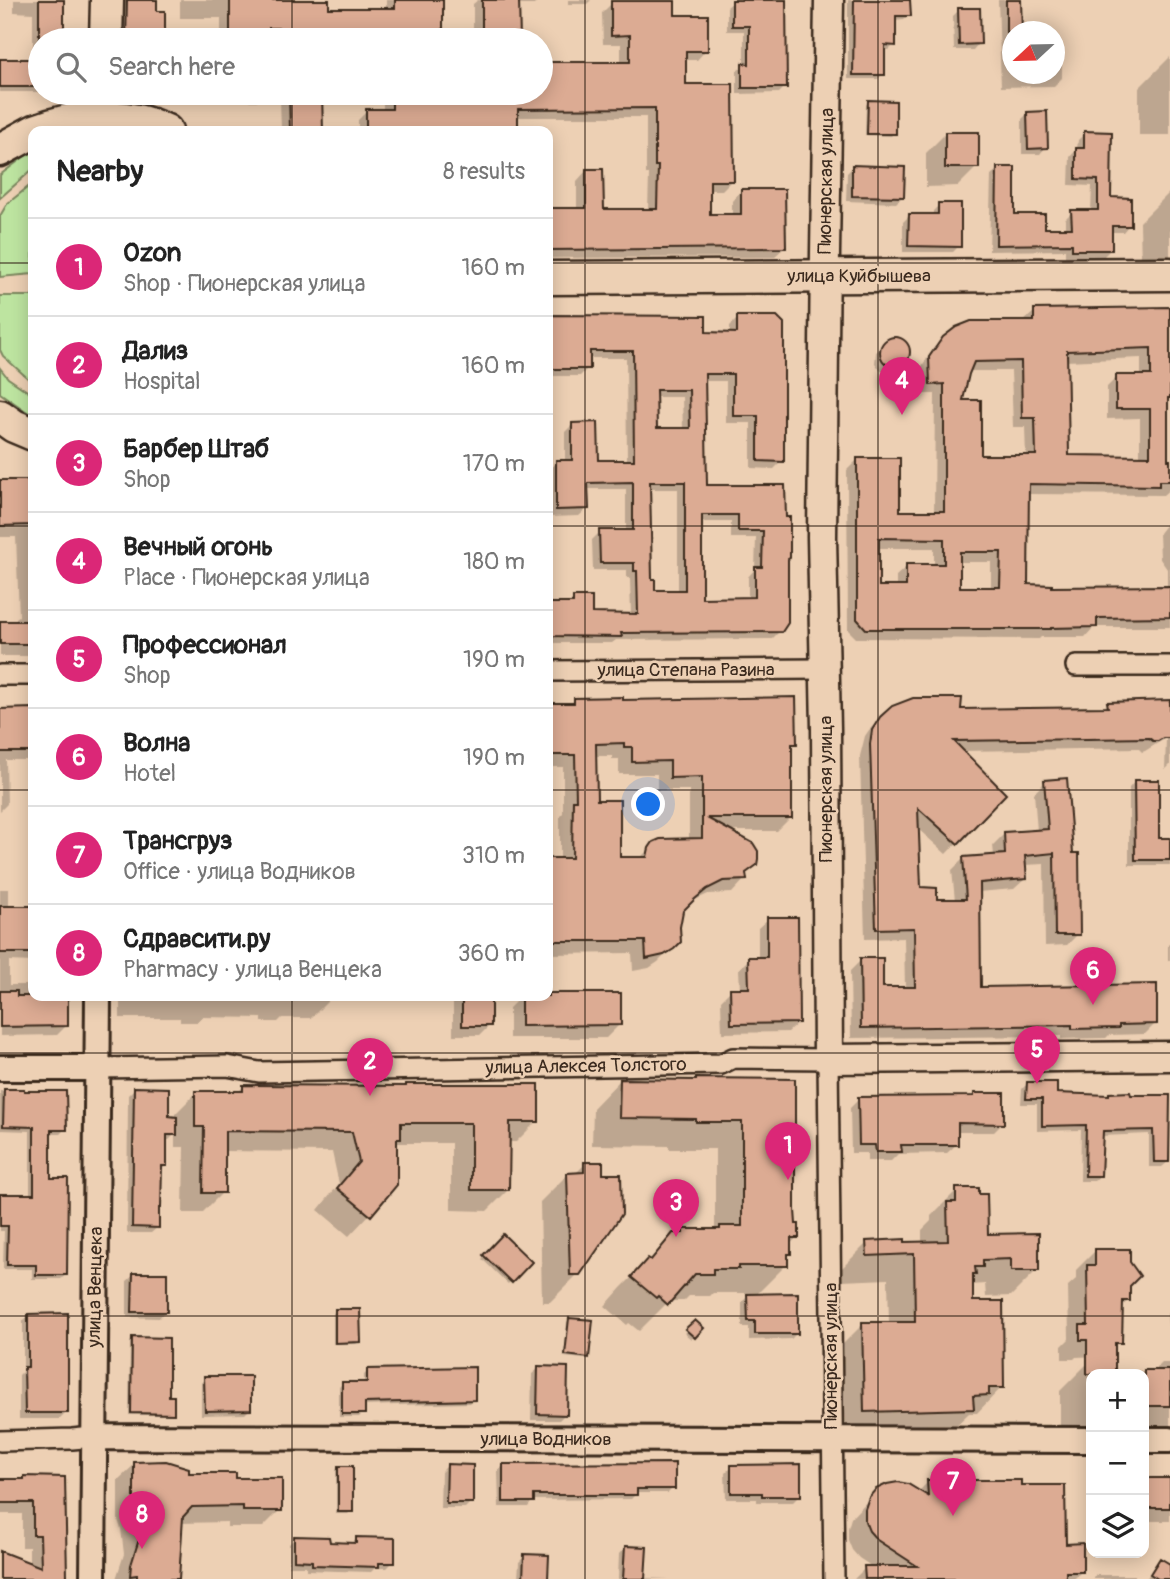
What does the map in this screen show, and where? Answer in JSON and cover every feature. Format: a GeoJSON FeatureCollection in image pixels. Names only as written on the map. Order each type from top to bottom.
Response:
{"type":"FeatureCollection","features":[{"type":"Feature","properties":{"kind":"main road"},"geometry":{"type":"LineString","coordinates":[[106,28],[107,0]]}},
{"type":"Feature","properties":{"kind":"main road","name":"Пионерская улица"},"geometry":{"type":"LineString","coordinates":[[828,1059],[822,537],[829,0]]}},
{"type":"Feature","properties":{"kind":"main road"},"geometry":{"type":"LineString","coordinates":[[54,126],[104,105],[130,120],[155,126]]}},
{"type":"Feature","properties":{"kind":"main road"},"geometry":{"type":"LineString","coordinates":[[0,150],[28,135]]}},
{"type":"Feature","properties":{"kind":"main road","name":"улица Куйбышева"},"geometry":{"type":"LineString","coordinates":[[553,278],[1170,274]]}},
{"type":"Feature","properties":{"kind":"main road"},"geometry":{"type":"LineString","coordinates":[[0,416],[28,432]]}},
{"type":"Feature","properties":{"kind":"main road","name":"улица Алексея Толстого"},"geometry":{"type":"LineString","coordinates":[[828,1059],[1170,1056]]}},
{"type":"Feature","properties":{"kind":"street"},"geometry":{"type":"LineString","coordinates":[[1076,666],[1170,666]]}},
{"type":"Feature","properties":{"kind":"street","name":"улица Степана Разина"},"geometry":{"type":"LineString","coordinates":[[553,671],[824,669]]}},
{"type":"Feature","properties":{"kind":"street"},"geometry":{"type":"LineString","coordinates":[[0,675],[28,675]]}},
{"type":"Feature","properties":{"kind":"street","name":"улица Венцека"},"geometry":{"type":"LineString","coordinates":[[93,1579],[98,1001]]}},
{"type":"Feature","properties":{"kind":"street","name":"улица Алексея Толстого"},"geometry":{"type":"LineString","coordinates":[[0,1068],[227,1066],[259,1072],[721,1064],[733,1058],[828,1059]]}},
{"type":"Feature","properties":{"kind":"street","name":"Пионерская улица"},"geometry":{"type":"LineString","coordinates":[[828,1059],[834,1579]]}},
{"type":"Feature","properties":{"kind":"street","name":"улица Водников"},"geometry":{"type":"LineString","coordinates":[[0,1441],[94,1437],[1086,1440]]}},
{"type":"Feature","properties":{"kind":"street"},"geometry":{"type":"LineString","coordinates":[[1149,1440],[1170,1440]]}},
{"type":"Feature","properties":{"kind":"green space"},"geometry":{"type":"Polygon","coordinates":[[[28,154],[28,173],[0,198],[0,175],[28,154]]]}},
{"type":"Feature","properties":{"kind":"green space"},"geometry":{"type":"Polygon","coordinates":[[[28,187],[28,274],[0,277],[0,216],[7,204],[28,187]]]}},
{"type":"Feature","properties":{"kind":"green space"},"geometry":{"type":"Polygon","coordinates":[[[0,296],[28,296],[28,378],[0,350],[0,296]]]}},
{"type":"Feature","properties":{"kind":"green space"},"geometry":{"type":"Polygon","coordinates":[[[0,368],[8,378],[28,392],[28,413],[0,393],[0,368]]]}},
{"type":"Feature","properties":{"kind":"building"},"geometry":{"type":"Polygon","coordinates":[[[39,0],[64,0],[64,28],[39,28],[39,0]]]}},
{"type":"Feature","properties":{"kind":"building"},"geometry":{"type":"Polygon","coordinates":[[[127,0],[157,0],[157,11],[165,11],[165,28],[126,28],[127,0]]]}},
{"type":"Feature","properties":{"kind":"building"},"geometry":{"type":"Polygon","coordinates":[[[230,0],[329,0],[329,8],[395,8],[395,0],[443,0],[443,28],[230,28],[230,0]]]}},
{"type":"Feature","properties":{"kind":"building"},"geometry":{"type":"Polygon","coordinates":[[[482,0],[519,0],[520,28],[482,28],[482,0]]]}},
{"type":"Feature","properties":{"kind":"building"},"geometry":{"type":"Polygon","coordinates":[[[732,0],[786,0],[787,88],[742,88],[742,63],[749,64],[749,26],[732,26],[732,0]]]}},
{"type":"Feature","properties":{"kind":"building"},"geometry":{"type":"Polygon","coordinates":[[[854,0],[910,0],[911,16],[896,16],[896,46],[885,45],[885,75],[853,75],[854,0]]]}},
{"type":"Feature","properties":{"kind":"building"},"geometry":{"type":"Polygon","coordinates":[[[1006,0],[1021,0],[1022,21],[1006,21],[1006,0]]]}},
{"type":"Feature","properties":{"kind":"building"},"geometry":{"type":"Polygon","coordinates":[[[611,1],[675,1],[675,15],[708,15],[708,51],[686,51],[686,84],[733,84],[734,181],[710,181],[710,214],[741,214],[741,189],[785,189],[786,248],[553,250],[553,208],[586,208],[586,169],[603,169],[604,209],[657,209],[655,108],[518,109],[518,126],[366,126],[366,109],[392,109],[392,105],[553,105],[553,62],[630,62],[630,35],[611,36],[611,1]]]}},
{"type":"Feature","properties":{"kind":"building"},"geometry":{"type":"Polygon","coordinates":[[[958,8],[980,8],[981,44],[959,45],[958,8]]]}},
{"type":"Feature","properties":{"kind":"building"},"geometry":{"type":"Polygon","coordinates":[[[0,59],[28,59],[28,87],[0,87],[0,59]]]}},
{"type":"Feature","properties":{"kind":"building"},"geometry":{"type":"Polygon","coordinates":[[[868,100],[896,101],[896,134],[867,134],[868,100]]]}},
{"type":"Feature","properties":{"kind":"building"},"geometry":{"type":"Polygon","coordinates":[[[289,105],[322,105],[323,126],[290,126],[289,105]]]}},
{"type":"Feature","properties":{"kind":"building"},"geometry":{"type":"Polygon","coordinates":[[[1047,111],[1048,148],[1028,149],[1027,112],[1047,111]]]}},
{"type":"Feature","properties":{"kind":"building"},"geometry":{"type":"Polygon","coordinates":[[[1084,131],[1112,132],[1111,197],[1131,198],[1131,226],[1112,226],[1112,250],[1072,250],[1072,244],[996,245],[997,167],[1015,167],[1015,214],[1045,214],[1045,228],[1072,228],[1071,210],[1098,210],[1098,180],[1076,179],[1076,148],[1084,148],[1084,131]]]}},
{"type":"Feature","properties":{"kind":"building"},"geometry":{"type":"Polygon","coordinates":[[[945,132],[979,132],[979,168],[945,168],[945,132]]]}},
{"type":"Feature","properties":{"kind":"building"},"geometry":{"type":"Polygon","coordinates":[[[852,165],[905,167],[904,197],[852,196],[852,165]]]}},
{"type":"Feature","properties":{"kind":"building"},"geometry":{"type":"Polygon","coordinates":[[[938,203],[961,203],[961,247],[908,246],[909,214],[938,214],[938,203]]]}},
{"type":"Feature","properties":{"kind":"building"},"geometry":{"type":"Polygon","coordinates":[[[1170,307],[1170,481],[1159,481],[1159,486],[1029,484],[1028,584],[1052,587],[1170,586],[1170,617],[1097,618],[1097,627],[1051,629],[866,629],[857,619],[857,458],[900,458],[900,511],[944,511],[944,384],[930,385],[929,357],[943,337],[956,327],[971,321],[1034,321],[1034,309],[1170,307]],[[1151,348],[1067,351],[1069,455],[1150,456],[1150,409],[1116,409],[1116,375],[1151,375],[1151,348]],[[1021,361],[974,362],[963,400],[981,400],[981,455],[1036,455],[1035,418],[1022,418],[1021,361]],[[879,538],[879,586],[906,586],[906,564],[944,564],[944,539],[879,538]],[[960,552],[960,587],[1000,587],[1001,552],[960,552]]]}},
{"type":"Feature","properties":{"kind":"building"},"geometry":{"type":"Polygon","coordinates":[[[553,315],[706,316],[706,332],[737,333],[737,316],[777,316],[784,323],[784,462],[758,461],[758,416],[733,416],[733,374],[705,374],[707,485],[785,485],[786,517],[790,517],[790,558],[788,623],[782,632],[621,633],[622,637],[553,636],[553,603],[573,603],[573,597],[592,597],[592,613],[638,614],[637,571],[634,571],[634,563],[600,563],[599,530],[633,530],[633,482],[588,483],[589,509],[556,510],[556,460],[572,460],[572,423],[598,422],[599,460],[634,460],[633,351],[590,351],[590,369],[553,369],[553,315]],[[656,390],[657,428],[690,428],[689,390],[656,390]],[[650,482],[652,579],[655,579],[655,590],[685,590],[685,482],[650,482]],[[702,515],[702,598],[755,597],[755,567],[762,567],[763,531],[738,531],[738,515],[702,515]]]}},
{"type":"Feature","properties":{"kind":"building"},"geometry":{"type":"Polygon","coordinates":[[[895,337],[901,338],[909,346],[909,358],[901,366],[895,367],[889,366],[881,358],[880,352],[881,346],[889,338],[895,337]]]}},
{"type":"Feature","properties":{"kind":"building"},"geometry":{"type":"Polygon","coordinates":[[[0,480],[28,480],[28,525],[0,526],[0,480]]]}},
{"type":"Feature","properties":{"kind":"building"},"geometry":{"type":"Polygon","coordinates":[[[0,621],[28,621],[28,644],[0,644],[0,621]]]}},
{"type":"Feature","properties":{"kind":"building"},"geometry":{"type":"Polygon","coordinates":[[[623,697],[623,700],[796,697],[797,744],[792,744],[792,818],[707,818],[753,843],[758,851],[757,865],[746,873],[747,880],[723,881],[695,899],[683,911],[681,942],[664,955],[646,959],[645,941],[553,941],[553,858],[572,858],[573,800],[576,800],[575,755],[553,755],[553,703],[574,703],[574,698],[623,697]],[[624,743],[596,744],[597,800],[620,800],[620,857],[647,857],[653,842],[660,839],[702,838],[702,777],[670,778],[670,761],[632,762],[632,747],[624,747],[624,743]]]}},
{"type":"Feature","properties":{"kind":"building"},"geometry":{"type":"Polygon","coordinates":[[[913,698],[962,698],[961,709],[1108,707],[1107,702],[1170,700],[1170,738],[1158,741],[1149,738],[954,741],[1006,794],[958,844],[918,808],[921,887],[937,888],[937,899],[966,899],[963,857],[1005,854],[1004,832],[1048,829],[1044,780],[1067,778],[1073,853],[1079,853],[1080,935],[1055,935],[1054,853],[1025,856],[1027,879],[980,883],[981,987],[1157,984],[1157,1024],[1072,1029],[1072,1025],[861,1028],[860,958],[883,958],[883,987],[915,987],[914,928],[876,929],[870,744],[872,730],[880,717],[892,706],[913,698]]]}},
{"type":"Feature","properties":{"kind":"building"},"geometry":{"type":"Polygon","coordinates":[[[28,708],[28,752],[0,752],[0,709],[28,708]]]}},
{"type":"Feature","properties":{"kind":"building"},"geometry":{"type":"Polygon","coordinates":[[[1134,780],[1159,780],[1159,838],[1170,838],[1170,860],[1135,860],[1134,780]]]}},
{"type":"Feature","properties":{"kind":"building"},"geometry":{"type":"Polygon","coordinates":[[[0,906],[28,906],[28,953],[0,953],[0,906]]]}},
{"type":"Feature","properties":{"kind":"building"},"geometry":{"type":"Polygon","coordinates":[[[767,917],[798,917],[799,1023],[731,1024],[730,988],[749,988],[748,957],[767,957],[767,917]]]}},
{"type":"Feature","properties":{"kind":"building"},"geometry":{"type":"Polygon","coordinates":[[[0,991],[17,991],[17,996],[28,996],[28,1001],[68,1001],[68,1026],[0,1027],[0,991]]]}},
{"type":"Feature","properties":{"kind":"building"},"geometry":{"type":"Polygon","coordinates":[[[553,993],[621,993],[621,1025],[521,1026],[521,1001],[553,1001],[553,993]]]}},
{"type":"Feature","properties":{"kind":"building"},"geometry":{"type":"Polygon","coordinates":[[[462,1001],[491,1001],[491,1026],[462,1026],[462,1001]]]}},
{"type":"Feature","properties":{"kind":"building"},"geometry":{"type":"Polygon","coordinates":[[[620,1079],[795,1079],[795,1210],[799,1238],[791,1238],[788,1266],[739,1266],[739,1269],[713,1269],[713,1274],[695,1274],[668,1305],[631,1277],[648,1258],[651,1260],[673,1233],[683,1233],[683,1229],[742,1226],[742,1122],[619,1118],[620,1079]]]}},
{"type":"Feature","properties":{"kind":"building"},"geometry":{"type":"Polygon","coordinates":[[[1027,1082],[1057,1082],[1057,1093],[1109,1095],[1130,1092],[1131,1095],[1170,1095],[1169,1162],[1154,1162],[1153,1130],[1103,1131],[1101,1176],[1085,1176],[1086,1125],[1042,1126],[1042,1099],[1026,1099],[1027,1082]]]}},
{"type":"Feature","properties":{"kind":"building"},"geometry":{"type":"Polygon","coordinates":[[[539,1084],[539,1122],[510,1122],[509,1190],[471,1190],[471,1123],[401,1123],[401,1139],[397,1139],[397,1185],[371,1216],[337,1188],[359,1162],[352,1132],[225,1131],[225,1193],[203,1193],[204,1127],[195,1127],[195,1091],[243,1091],[243,1085],[539,1084]]]}},
{"type":"Feature","properties":{"kind":"building"},"geometry":{"type":"Polygon","coordinates":[[[134,1087],[169,1088],[169,1116],[177,1117],[177,1135],[167,1135],[167,1166],[162,1166],[159,1228],[132,1227],[134,1087]]]}},
{"type":"Feature","properties":{"kind":"building"},"geometry":{"type":"Polygon","coordinates":[[[4,1089],[66,1091],[67,1130],[51,1130],[51,1178],[68,1178],[67,1275],[36,1275],[36,1265],[7,1265],[8,1226],[0,1226],[0,1194],[34,1194],[34,1127],[3,1126],[4,1089]]]}},
{"type":"Feature","properties":{"kind":"building"},"geometry":{"type":"Polygon","coordinates":[[[974,1093],[1004,1093],[1004,1124],[958,1123],[958,1145],[901,1145],[902,1152],[876,1152],[875,1145],[859,1145],[858,1097],[974,1096],[974,1093]]]}},
{"type":"Feature","properties":{"kind":"building"},"geometry":{"type":"Polygon","coordinates":[[[584,1162],[603,1162],[603,1174],[621,1174],[622,1214],[580,1275],[570,1275],[567,1173],[584,1172],[584,1162]]]}},
{"type":"Feature","properties":{"kind":"building"},"geometry":{"type":"Polygon","coordinates":[[[956,1188],[979,1188],[979,1194],[987,1194],[988,1234],[1039,1233],[1039,1271],[1011,1271],[1011,1259],[983,1260],[983,1267],[975,1267],[976,1274],[973,1274],[973,1301],[1003,1301],[1004,1388],[989,1388],[989,1395],[973,1396],[974,1409],[864,1412],[862,1322],[915,1322],[914,1254],[867,1256],[866,1241],[948,1241],[947,1202],[956,1202],[956,1188]]]}},
{"type":"Feature","properties":{"kind":"building"},"geometry":{"type":"Polygon","coordinates":[[[503,1234],[532,1262],[512,1283],[483,1255],[503,1234]]]}},
{"type":"Feature","properties":{"kind":"building"},"geometry":{"type":"Polygon","coordinates":[[[1095,1249],[1130,1249],[1130,1262],[1140,1276],[1130,1286],[1130,1301],[1123,1301],[1122,1343],[1115,1343],[1115,1369],[1087,1369],[1087,1340],[1080,1340],[1080,1325],[1088,1325],[1087,1265],[1095,1265],[1095,1249]]]}},
{"type":"Feature","properties":{"kind":"building"},"geometry":{"type":"Polygon","coordinates":[[[133,1273],[167,1273],[167,1312],[132,1312],[133,1273]]]}},
{"type":"Feature","properties":{"kind":"building"},"geometry":{"type":"Polygon","coordinates":[[[798,1293],[798,1334],[755,1334],[755,1321],[748,1321],[747,1294],[798,1293]]]}},
{"type":"Feature","properties":{"kind":"building"},"geometry":{"type":"Polygon","coordinates":[[[335,1309],[360,1309],[361,1342],[335,1343],[335,1309]]]}},
{"type":"Feature","properties":{"kind":"building"},"geometry":{"type":"Polygon","coordinates":[[[68,1313],[68,1413],[25,1413],[24,1367],[28,1367],[28,1314],[68,1313]]]}},
{"type":"Feature","properties":{"kind":"building"},"geometry":{"type":"Polygon","coordinates":[[[569,1318],[593,1320],[589,1358],[565,1355],[569,1318]]]}},
{"type":"Feature","properties":{"kind":"building"},"geometry":{"type":"Polygon","coordinates":[[[695,1320],[704,1328],[695,1338],[685,1329],[695,1320]]]}},
{"type":"Feature","properties":{"kind":"building"},"geometry":{"type":"Polygon","coordinates":[[[132,1337],[169,1338],[169,1396],[174,1396],[174,1414],[131,1413],[132,1337]]]}},
{"type":"Feature","properties":{"kind":"building"},"geometry":{"type":"Polygon","coordinates":[[[538,1366],[568,1367],[567,1415],[537,1414],[538,1366]]]}},
{"type":"Feature","properties":{"kind":"building"},"geometry":{"type":"Polygon","coordinates":[[[475,1367],[475,1400],[365,1403],[365,1414],[342,1414],[342,1382],[367,1382],[367,1369],[475,1367]]]}},
{"type":"Feature","properties":{"kind":"building"},"geometry":{"type":"Polygon","coordinates":[[[1149,1370],[1170,1370],[1170,1406],[1149,1406],[1149,1370]]]}},
{"type":"Feature","properties":{"kind":"building"},"geometry":{"type":"Polygon","coordinates":[[[204,1376],[251,1376],[251,1410],[205,1411],[204,1376]]]}},
{"type":"Feature","properties":{"kind":"building"},"geometry":{"type":"Polygon","coordinates":[[[166,1461],[189,1468],[189,1473],[236,1473],[236,1478],[282,1478],[282,1511],[243,1511],[243,1506],[192,1507],[183,1517],[179,1579],[137,1579],[137,1575],[130,1576],[140,1536],[134,1503],[134,1462],[166,1461]]]}},
{"type":"Feature","properties":{"kind":"building"},"geometry":{"type":"Polygon","coordinates":[[[675,1463],[675,1489],[637,1489],[637,1495],[534,1495],[534,1502],[503,1502],[503,1464],[675,1463]]]}},
{"type":"Feature","properties":{"kind":"building"},"geometry":{"type":"Polygon","coordinates":[[[447,1464],[473,1465],[473,1503],[446,1503],[447,1464]]]}},
{"type":"Feature","properties":{"kind":"building"},"geometry":{"type":"Polygon","coordinates":[[[801,1464],[801,1496],[731,1493],[731,1465],[801,1464]]]}},
{"type":"Feature","properties":{"kind":"building"},"geometry":{"type":"Polygon","coordinates":[[[338,1466],[353,1466],[353,1512],[338,1512],[338,1466]]]}},
{"type":"Feature","properties":{"kind":"building"},"geometry":{"type":"Polygon","coordinates":[[[24,1476],[65,1477],[67,1577],[70,1579],[0,1579],[0,1551],[41,1567],[40,1535],[33,1535],[33,1503],[0,1503],[0,1479],[24,1479],[24,1476]]]}},
{"type":"Feature","properties":{"kind":"building"},"geometry":{"type":"Polygon","coordinates":[[[1149,1478],[1170,1478],[1170,1508],[1149,1508],[1149,1478]]]}},
{"type":"Feature","properties":{"kind":"building"},"geometry":{"type":"Polygon","coordinates":[[[927,1480],[1021,1480],[1021,1485],[1065,1485],[1066,1544],[1083,1543],[1083,1572],[1066,1572],[1066,1579],[865,1579],[864,1566],[917,1566],[877,1540],[869,1531],[865,1521],[865,1509],[869,1497],[876,1489],[898,1482],[908,1484],[928,1496],[927,1480]]]}},
{"type":"Feature","properties":{"kind":"building"},"geometry":{"type":"Polygon","coordinates":[[[294,1536],[329,1537],[330,1542],[356,1543],[356,1537],[395,1538],[395,1563],[379,1563],[379,1567],[312,1565],[312,1561],[294,1560],[294,1536]]]}},
{"type":"Feature","properties":{"kind":"building"},"geometry":{"type":"Polygon","coordinates":[[[625,1546],[647,1547],[645,1579],[623,1579],[625,1546]]]}},
{"type":"Feature","properties":{"kind":"building"},"geometry":{"type":"Polygon","coordinates":[[[524,1554],[549,1555],[548,1579],[523,1579],[524,1554]]]}},
{"type":"Feature","properties":{"kind":"building"},"geometry":{"type":"Polygon","coordinates":[[[1160,1558],[1170,1564],[1170,1579],[1158,1579],[1150,1574],[1160,1558]]]}},
{"type":"Feature","properties":{"kind":"place","name":"Вечный огонь"},"geometry":{"type":"Point","coordinates":[902,415]}},
{"type":"Feature","properties":{"kind":"place","name":"Волна"},"geometry":{"type":"Point","coordinates":[1093,1005]}},
{"type":"Feature","properties":{"kind":"place","name":"Профессионал"},"geometry":{"type":"Point","coordinates":[1037,1084]}},
{"type":"Feature","properties":{"kind":"place","name":"Дализ"},"geometry":{"type":"Point","coordinates":[370,1096]}},
{"type":"Feature","properties":{"kind":"place","name":"Ozon"},"geometry":{"type":"Point","coordinates":[788,1180]}},
{"type":"Feature","properties":{"kind":"place","name":"Барбер Штаб"},"geometry":{"type":"Point","coordinates":[676,1237]}},
{"type":"Feature","properties":{"kind":"place","name":"Трансгруз"},"geometry":{"type":"Point","coordinates":[953,1516]}},
{"type":"Feature","properties":{"kind":"place","name":"Сдравсити.ру"},"geometry":{"type":"Point","coordinates":[142,1549]}}]}
